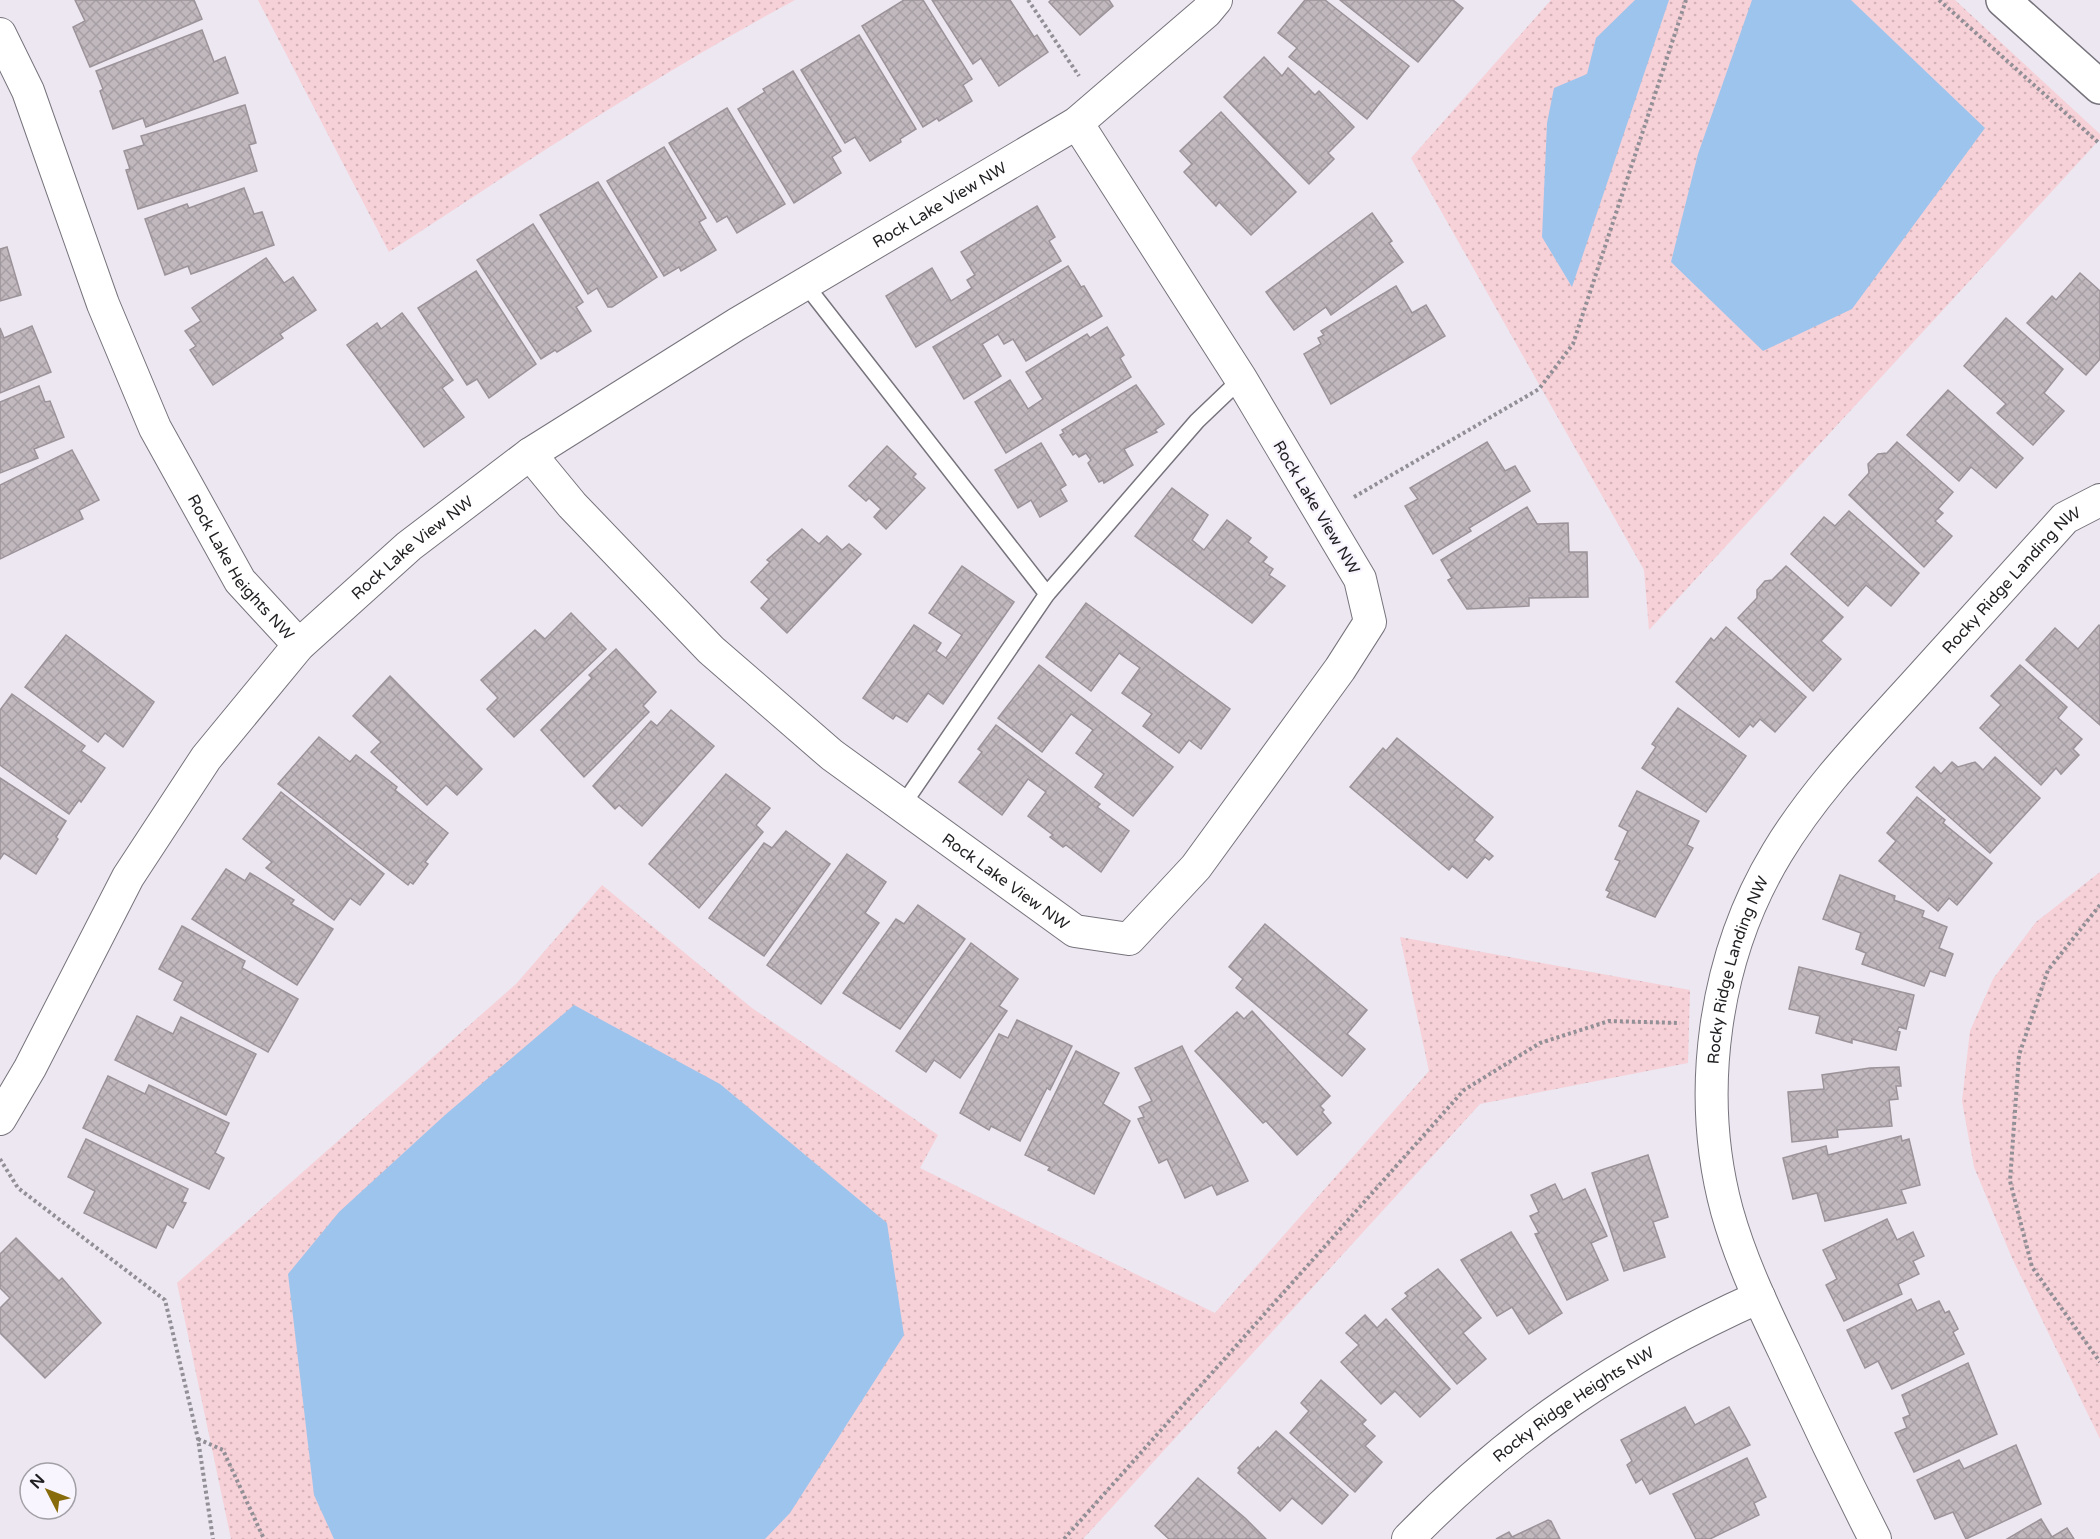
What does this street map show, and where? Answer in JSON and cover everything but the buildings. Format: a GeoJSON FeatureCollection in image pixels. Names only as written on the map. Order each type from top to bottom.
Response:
{"type":"FeatureCollection","features":[{"type":"Feature","properties":{"kind":"street"},"geometry":{"type":"LineString","coordinates":[[1077,123],[1206,12],[1216,0]]}},
{"type":"Feature","properties":{"kind":"street"},"geometry":{"type":"LineString","coordinates":[[2003,0],[2100,87]]}},
{"type":"Feature","properties":{"kind":"street","name":"Rock Lake Heights NW"},"geometry":{"type":"LineString","coordinates":[[0,34],[28,91],[103,304],[155,428],[240,581],[299,645],[206,758],[128,877],[30,1068],[0,1119]]}},
{"type":"Feature","properties":{"kind":"street","name":"Rock Lake View NW"},"geometry":{"type":"LineString","coordinates":[[299,645],[409,546],[530,454],[805,284],[1077,123],[1241,379],[1360,579],[1370,622],[1340,669],[1196,867],[1129,939],[1075,931],[832,755],[711,650],[572,505],[530,454]]}},
{"type":"Feature","properties":{"kind":"street","name":"Rocky Ridge Landing NW"},"geometry":{"type":"LineString","coordinates":[[1875,1539],[1828,1446],[1759,1297],[1727,1210],[1718,1164],[1713,1118],[1717,1025],[1725,980],[1756,893],[1777,852],[1827,781],[2065,518],[2100,500]]}},
{"type":"Feature","properties":{"kind":"street","name":"Rocky Ridge Heights NW"},"geometry":{"type":"LineString","coordinates":[[1408,1539],[1494,1458],[1547,1415],[1649,1350],[1759,1297]]}},
{"type":"Feature","properties":{"kind":"lane"},"geometry":{"type":"LineString","coordinates":[[805,284],[1047,594]]}},
{"type":"Feature","properties":{"kind":"lane"},"geometry":{"type":"LineString","coordinates":[[902,806],[1047,594],[1197,421],[1241,379]]}},
{"type":"Feature","properties":{"kind":"path"},"geometry":{"type":"LineString","coordinates":[[1029,0],[1082,81],[1077,123]]}},
{"type":"Feature","properties":{"kind":"path"},"geometry":{"type":"LineString","coordinates":[[1322,516],[1539,388],[1573,344],[1686,0]]}},
{"type":"Feature","properties":{"kind":"path"},"geometry":{"type":"LineString","coordinates":[[1939,0],[2100,144]]}},
{"type":"Feature","properties":{"kind":"path"},"geometry":{"type":"LineString","coordinates":[[2100,905],[2048,970],[2019,1055],[2010,1181],[2032,1267],[2100,1362]]}},
{"type":"Feature","properties":{"kind":"path"},"geometry":{"type":"LineString","coordinates":[[1064,1539],[1464,1090],[1540,1043],[1609,1021],[1717,1025]]}},
{"type":"Feature","properties":{"kind":"path"},"geometry":{"type":"LineString","coordinates":[[0,1159],[18,1188],[165,1300],[198,1439],[213,1539]]}},
{"type":"Feature","properties":{"kind":"path"},"geometry":{"type":"LineString","coordinates":[[198,1439],[223,1450],[264,1539]]}},
{"type":"Feature","properties":{"kind":"shaded area"},"geometry":{"type":"Polygon","coordinates":[[[258,0],[795,0],[640,90],[389,252],[258,0]]]}},
{"type":"Feature","properties":{"kind":"shaded area"},"geometry":{"type":"Polygon","coordinates":[[[1551,0],[1955,0],[2100,134],[2100,139],[1649,630],[1644,570],[1411,158],[1551,0]]]}},
{"type":"Feature","properties":{"kind":"shaded area"},"geometry":{"type":"Polygon","coordinates":[[[2100,872],[2100,1439],[2012,1258],[1974,1167],[1962,1101],[1970,1031],[1993,979],[2036,922],[2100,872]]]}},
{"type":"Feature","properties":{"kind":"shaded area"},"geometry":{"type":"Polygon","coordinates":[[[602,885],[752,1008],[938,1135],[920,1168],[1215,1313],[1429,1071],[1400,937],[1690,990],[1688,1063],[1480,1104],[1083,1539],[231,1539],[177,1283],[516,984],[602,885]]]}},
{"type":"Feature","properties":{"kind":"water"},"geometry":{"type":"Polygon","coordinates":[[[1635,0],[1669,0],[1572,287],[1542,237],[1547,123],[1554,88],[1587,74],[1596,38],[1635,0]]]}},
{"type":"Feature","properties":{"kind":"water"},"geometry":{"type":"Polygon","coordinates":[[[1752,0],[1851,0],[1985,128],[1852,309],[1763,351],[1671,262],[1698,154],[1752,0]]]}},
{"type":"Feature","properties":{"kind":"water"},"geometry":{"type":"Polygon","coordinates":[[[574,1005],[720,1084],[887,1223],[904,1335],[790,1513],[765,1539],[334,1539],[314,1495],[288,1274],[339,1212],[445,1115],[574,1005]]]}}]}
